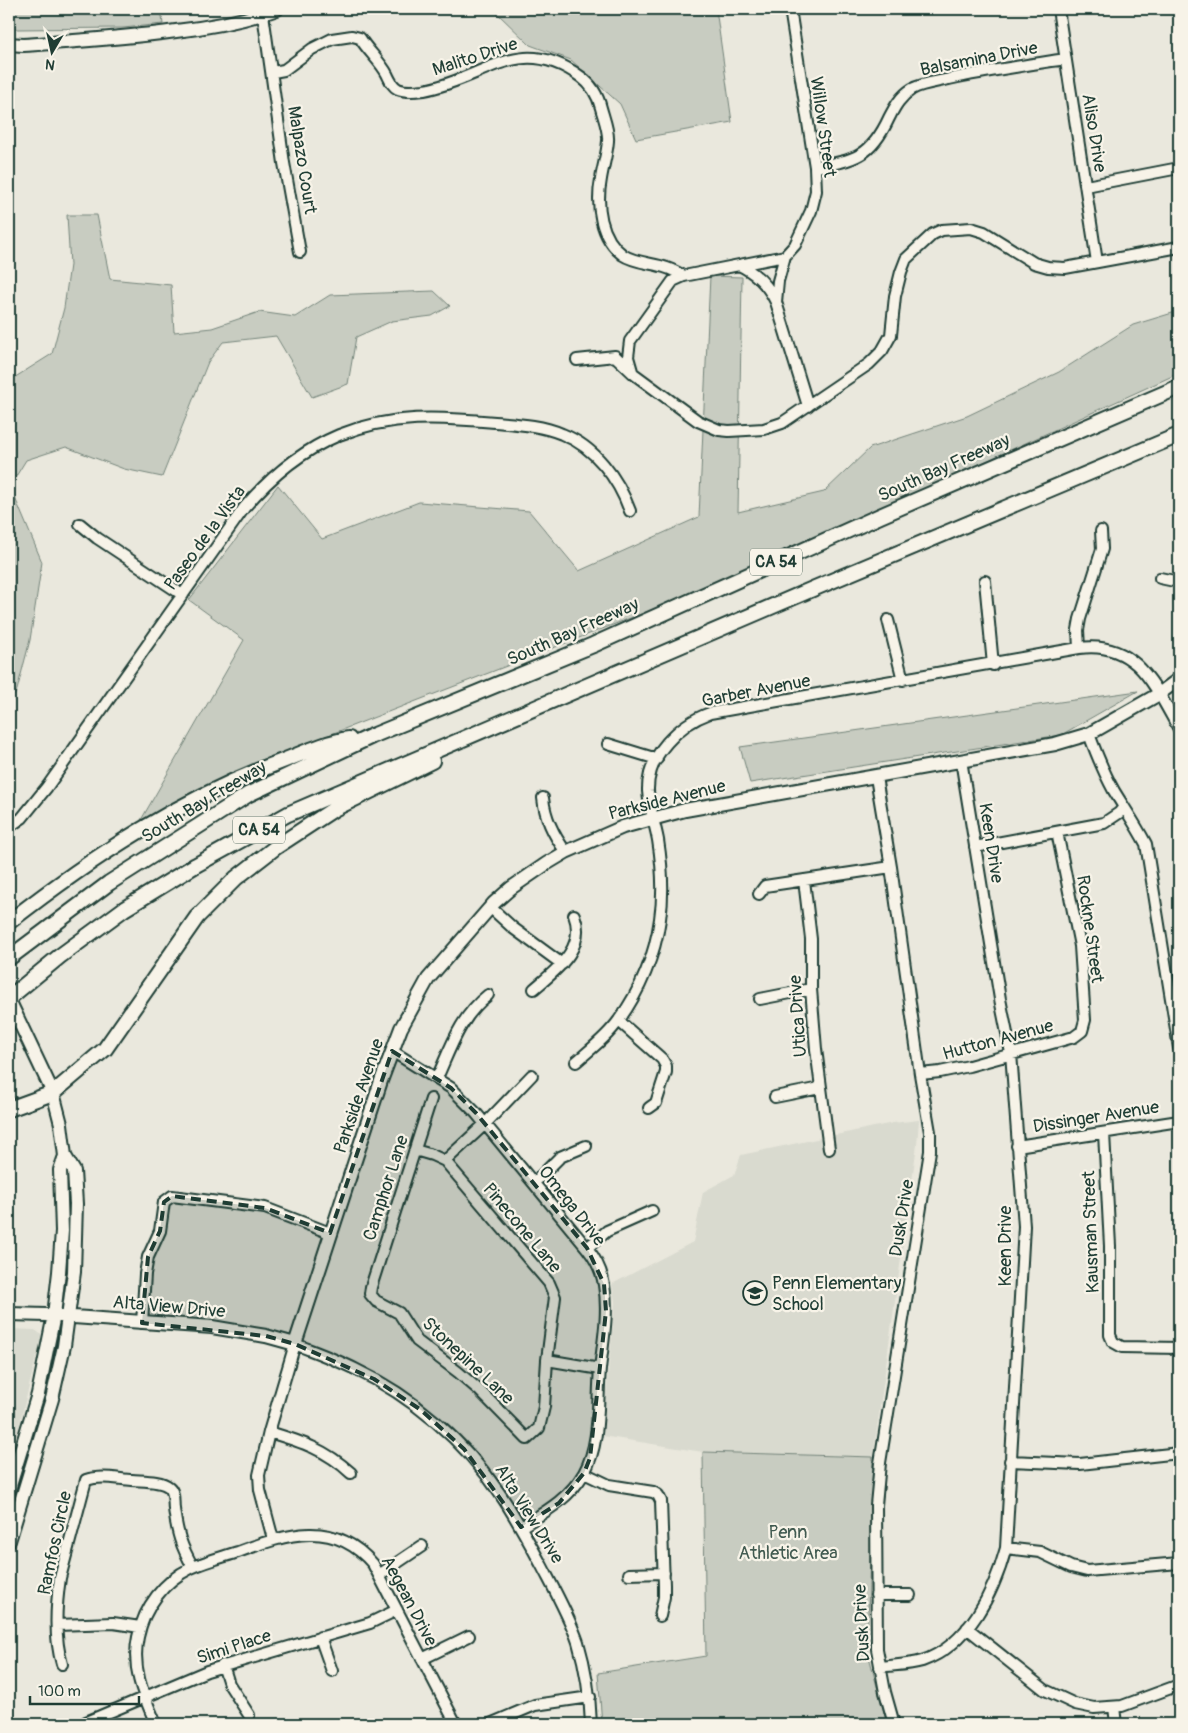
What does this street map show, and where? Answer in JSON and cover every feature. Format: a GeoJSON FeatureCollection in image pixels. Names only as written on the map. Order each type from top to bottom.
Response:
{"type":"FeatureCollection","features":[{"type":"Feature","properties":{"kind":"highway","name":"South Bay Freeway"},"geometry":{"type":"LineString","coordinates":[[9,958],[108,882],[249,794],[372,736],[593,645],[872,520],[1179,387]]}},
{"type":"Feature","properties":{"kind":"highway","name":"CA 54"},"geometry":{"type":"LineString","coordinates":[[9,999],[60,956],[124,909],[196,865],[280,818],[534,708],[1179,435]]}},
{"type":"Feature","properties":{"kind":"highway"},"geometry":{"type":"LineString","coordinates":[[9,1109],[53,1093],[105,1049],[197,917],[236,878],[276,847],[334,809],[534,708]]}},
{"type":"Feature","properties":{"kind":"highway"},"geometry":{"type":"LineString","coordinates":[[9,922],[39,898],[122,841],[209,792],[296,756],[346,740],[372,736]]}},
{"type":"Feature","properties":{"kind":"main road"},"geometry":{"type":"LineString","coordinates":[[9,44],[132,38],[230,23],[277,9]]}},
{"type":"Feature","properties":{"kind":"main road","name":"Parkside Avenue"},"geometry":{"type":"LineString","coordinates":[[295,1344],[330,1233],[401,1028],[428,979],[490,907],[511,888],[566,852],[604,834],[653,818],[685,810],[1055,744],[1090,734],[1159,694],[1179,679]]}},
{"type":"Feature","properties":{"kind":"main road"},"geometry":{"type":"LineString","coordinates":[[9,999],[53,1093],[61,1124],[65,1156],[74,1171],[76,1204],[74,1272],[64,1346],[52,1399],[15,1496],[9,1541]]}},
{"type":"Feature","properties":{"kind":"main road"},"geometry":{"type":"LineString","coordinates":[[9,1489],[38,1394],[54,1316],[61,1239],[60,1170],[65,1156]]}},
{"type":"Feature","properties":{"kind":"main road","name":"Alta View Drive"},"geometry":{"type":"LineString","coordinates":[[9,1314],[69,1316],[212,1327],[266,1336],[295,1344]]}},
{"type":"Feature","properties":{"kind":"street","name":"Willow Street"},"geometry":{"type":"LineString","coordinates":[[776,302],[778,281],[785,256],[795,245],[811,211],[816,191],[815,167],[790,9]]}},
{"type":"Feature","properties":{"kind":"street","name":"Aliso Drive"},"geometry":{"type":"LineString","coordinates":[[1058,9],[1097,262]]}},
{"type":"Feature","properties":{"kind":"street"},"geometry":{"type":"LineString","coordinates":[[264,14],[272,72]]}},
{"type":"Feature","properties":{"kind":"street","name":"Malito Drive"},"geometry":{"type":"LineString","coordinates":[[272,72],[284,70],[312,49],[332,39],[352,36],[360,38],[373,53],[392,84],[404,91],[438,87],[513,59],[536,57],[563,67],[581,77],[594,90],[608,135],[599,198],[602,223],[610,241],[627,257],[667,268],[684,276]]}},
{"type":"Feature","properties":{"kind":"street","name":"Balsamina Drive"},"geometry":{"type":"LineString","coordinates":[[815,167],[842,162],[864,153],[881,136],[898,102],[905,94],[916,87],[962,76],[1065,59]]}},
{"type":"Feature","properties":{"kind":"street","name":"Malpazo Court"},"geometry":{"type":"LineString","coordinates":[[272,72],[284,163],[300,252]]}},
{"type":"Feature","properties":{"kind":"street"},"geometry":{"type":"LineString","coordinates":[[1086,186],[1179,168]]}},
{"type":"Feature","properties":{"kind":"street"},"geometry":{"type":"LineString","coordinates":[[577,360],[615,356],[634,374],[698,421],[719,430],[764,429],[782,423],[808,406],[870,364],[882,351],[891,335],[895,296],[906,259],[933,234],[942,230],[971,228],[984,232],[1034,263],[1048,267],[1065,268],[1179,248]]}},
{"type":"Feature","properties":{"kind":"street"},"geometry":{"type":"LineString","coordinates":[[634,374],[628,357],[630,341],[673,281],[684,276],[785,256]]}},
{"type":"Feature","properties":{"kind":"street","name":"Willow Street"},"geometry":{"type":"LineString","coordinates":[[739,265],[760,279],[770,290],[776,302],[808,406]]}},
{"type":"Feature","properties":{"kind":"street","name":"Paseo de la Vista"},"geometry":{"type":"LineString","coordinates":[[9,827],[22,818],[47,787],[244,508],[275,475],[299,457],[325,442],[353,430],[382,422],[412,418],[443,418],[518,424],[548,429],[562,434],[581,445],[607,468],[621,488],[630,511]]}},
{"type":"Feature","properties":{"kind":"street"},"geometry":{"type":"LineString","coordinates":[[80,524],[97,538],[183,595]]}},
{"type":"Feature","properties":{"kind":"street"},"geometry":{"type":"LineString","coordinates":[[1079,648],[1078,630],[1080,619],[1102,549],[1101,531]]}},
{"type":"Feature","properties":{"kind":"street"},"geometry":{"type":"LineString","coordinates":[[1160,578],[1179,582]]}},
{"type":"Feature","properties":{"kind":"street"},"geometry":{"type":"LineString","coordinates":[[985,581],[993,665]]}},
{"type":"Feature","properties":{"kind":"street"},"geometry":{"type":"LineString","coordinates":[[888,620],[903,680]]}},
{"type":"Feature","properties":{"kind":"street","name":"Garber Avenue"},"geometry":{"type":"LineString","coordinates":[[576,1062],[619,1021],[648,966],[660,919],[662,883],[658,840],[648,791],[651,774],[657,758],[666,743],[679,730],[694,720],[710,713],[993,665],[1079,648],[1101,648],[1123,654],[1142,669],[1179,729]]}},
{"type":"Feature","properties":{"kind":"street"},"geometry":{"type":"LineString","coordinates":[[1090,734],[1095,751],[1110,781],[1146,844],[1178,1028],[1179,1048]]}},
{"type":"Feature","properties":{"kind":"street"},"geometry":{"type":"LineString","coordinates":[[608,744],[657,758]]}},
{"type":"Feature","properties":{"kind":"street","name":"Keen Drive"},"geometry":{"type":"LineString","coordinates":[[880,1667],[921,1662],[943,1651],[959,1638],[979,1612],[998,1576],[1006,1548],[1024,1226],[1011,1053],[961,760]]}},
{"type":"Feature","properties":{"kind":"street","name":"Dusk Drive"},"geometry":{"type":"LineString","coordinates":[[876,777],[930,1132],[930,1151],[880,1463],[876,1504],[877,1649],[885,1692],[894,1724]]}},
{"type":"Feature","properties":{"kind":"street"},"geometry":{"type":"LineString","coordinates":[[544,798],[544,809],[556,838],[566,852]]}},
{"type":"Feature","properties":{"kind":"street"},"geometry":{"type":"LineString","coordinates":[[975,847],[1104,823],[1119,813],[1124,807]]}},
{"type":"Feature","properties":{"kind":"street","name":"Rockne Street"},"geometry":{"type":"LineString","coordinates":[[1057,832],[1080,946],[1085,1020],[1082,1030]]}},
{"type":"Feature","properties":{"kind":"street"},"geometry":{"type":"LineString","coordinates":[[759,894],[765,886],[891,867]]}},
{"type":"Feature","properties":{"kind":"street","name":"Utica Drive"},"geometry":{"type":"LineString","coordinates":[[804,880],[811,939],[811,989],[820,1088],[829,1149]]}},
{"type":"Feature","properties":{"kind":"street"},"geometry":{"type":"LineString","coordinates":[[490,907],[513,928],[562,964]]}},
{"type":"Feature","properties":{"kind":"street"},"geometry":{"type":"LineString","coordinates":[[534,989],[570,955],[578,935],[577,922],[574,915]]}},
{"type":"Feature","properties":{"kind":"street"},"geometry":{"type":"LineString","coordinates":[[760,999],[811,989]]}},
{"type":"Feature","properties":{"kind":"street"},"geometry":{"type":"LineString","coordinates":[[437,1078],[462,1025],[474,1006],[488,995]]}},
{"type":"Feature","properties":{"kind":"street"},"geometry":{"type":"LineString","coordinates":[[619,1021],[662,1059],[666,1066],[666,1072],[656,1103],[649,1108]]}},
{"type":"Feature","properties":{"kind":"street","name":"Hutton Avenue"},"geometry":{"type":"LineString","coordinates":[[920,1074],[969,1066],[1074,1037],[1082,1030]]}},
{"type":"Feature","properties":{"kind":"street","name":"Omega Drive"},"geometry":{"type":"LineString","coordinates":[[392,1051],[451,1088],[476,1113],[587,1248],[594,1258],[604,1284],[606,1311],[596,1434],[590,1458],[584,1473],[559,1503],[521,1527]]}},
{"type":"Feature","properties":{"kind":"street"},"geometry":{"type":"LineString","coordinates":[[445,1161],[532,1075]]}},
{"type":"Feature","properties":{"kind":"street"},"geometry":{"type":"LineString","coordinates":[[775,1097],[820,1088]]}},
{"type":"Feature","properties":{"kind":"street","name":"Camphor Lane"},"geometry":{"type":"LineString","coordinates":[[370,1287],[431,1099]]}},
{"type":"Feature","properties":{"kind":"street","name":"Dissinger Avenue"},"geometry":{"type":"LineString","coordinates":[[1017,1146],[1179,1120]]}},
{"type":"Feature","properties":{"kind":"street","name":"Kausman Street"},"geometry":{"type":"LineString","coordinates":[[1104,1133],[1110,1246],[1110,1336],[1113,1342],[1122,1347],[1179,1348]]}},
{"type":"Feature","properties":{"kind":"street"},"geometry":{"type":"LineString","coordinates":[[534,1183],[560,1157],[586,1146]]}},
{"type":"Feature","properties":{"kind":"street","name":"Pinecone Lane"},"geometry":{"type":"LineString","coordinates":[[415,1150],[445,1161],[549,1284],[555,1298],[547,1360],[544,1407],[539,1428],[527,1439]]}},
{"type":"Feature","properties":{"kind":"street"},"geometry":{"type":"LineString","coordinates":[[142,1323],[144,1274],[148,1257],[160,1230],[164,1202],[172,1196],[265,1208],[330,1233]]}},
{"type":"Feature","properties":{"kind":"street"},"geometry":{"type":"LineString","coordinates":[[587,1248],[607,1231],[652,1211]]}},
{"type":"Feature","properties":{"kind":"street","name":"Stonepine Lane"},"geometry":{"type":"LineString","coordinates":[[370,1287],[370,1294],[376,1300],[399,1314],[417,1341],[480,1391],[527,1439]]}},
{"type":"Feature","properties":{"kind":"street","name":"Parkside Avenue"},"geometry":{"type":"LineString","coordinates":[[273,1540],[259,1483],[260,1466],[295,1344]]}},
{"type":"Feature","properties":{"kind":"street","name":"Alta View Drive"},"geometry":{"type":"LineString","coordinates":[[295,1344],[356,1369],[390,1389],[421,1410],[477,1463],[501,1494],[521,1527],[568,1616],[578,1642],[590,1697],[591,1724]]}},
{"type":"Feature","properties":{"kind":"street"},"geometry":{"type":"LineString","coordinates":[[547,1360],[600,1369]]}},
{"type":"Feature","properties":{"kind":"street"},"geometry":{"type":"LineString","coordinates":[[269,1432],[322,1451],[335,1458],[351,1473]]}},
{"type":"Feature","properties":{"kind":"street"},"geometry":{"type":"LineString","coordinates":[[1010,1460],[1080,1464],[1179,1453]]}},
{"type":"Feature","properties":{"kind":"street"},"geometry":{"type":"LineString","coordinates":[[584,1473],[609,1485],[653,1492],[658,1495],[661,1502],[664,1573],[664,1597],[660,1616]]}},
{"type":"Feature","properties":{"kind":"street","name":"Ramfos Circle"},"geometry":{"type":"LineString","coordinates":[[62,1664],[59,1655],[58,1625],[60,1578],[86,1480],[94,1477],[142,1481],[160,1483],[170,1487],[173,1492],[174,1510],[181,1546],[193,1567]]}},
{"type":"Feature","properties":{"kind":"street","name":"Aegean Drive"},"geometry":{"type":"LineString","coordinates":[[156,1724],[140,1686],[136,1666],[136,1646],[140,1627],[147,1610],[162,1589],[193,1567],[273,1540],[306,1533],[333,1536],[350,1544],[373,1564],[456,1724]]}},
{"type":"Feature","properties":{"kind":"street"},"geometry":{"type":"LineString","coordinates":[[380,1575],[422,1546]]}},
{"type":"Feature","properties":{"kind":"street"},"geometry":{"type":"LineString","coordinates":[[1006,1548],[1040,1552],[1071,1567],[1087,1571],[1179,1563]]}},
{"type":"Feature","properties":{"kind":"street"},"geometry":{"type":"LineString","coordinates":[[629,1574],[664,1573]]}},
{"type":"Feature","properties":{"kind":"street"},"geometry":{"type":"LineString","coordinates":[[876,1595],[910,1595]]}},
{"type":"Feature","properties":{"kind":"street","name":"Simi Place"},"geometry":{"type":"LineString","coordinates":[[84,1724],[145,1697],[224,1666],[370,1623],[397,1610]]}},
{"type":"Feature","properties":{"kind":"street"},"geometry":{"type":"LineString","coordinates":[[58,1625],[113,1623],[140,1627]]}},
{"type":"Feature","properties":{"kind":"street"},"geometry":{"type":"LineString","coordinates":[[967,1628],[1045,1690],[1084,1706],[1114,1707],[1137,1701],[1179,1685]]}},
{"type":"Feature","properties":{"kind":"street"},"geometry":{"type":"LineString","coordinates":[[422,1659],[469,1636]]}},
{"type":"Feature","properties":{"kind":"street"},"geometry":{"type":"LineString","coordinates":[[320,1637],[332,1671]]}},
{"type":"Feature","properties":{"kind":"street"},"geometry":{"type":"LineString","coordinates":[[224,1666],[232,1690],[248,1715]]}},
{"type":"Feature","properties":{"kind":"street"},"geometry":{"type":"LineString","coordinates":[[490,1724],[535,1705],[590,1697]]}},
{"type":"Feature","properties":{"kind":"street"},"geometry":{"type":"LineString","coordinates":[[1114,1707],[1116,1724]]}},
{"type":"Feature","properties":{"kind":"highlighted area"},"geometry":{"type":"Polygon","coordinates":[[[392,1051],[451,1088],[476,1113],[587,1248],[604,1284],[606,1311],[590,1458],[584,1473],[559,1503],[521,1527],[464,1449],[421,1410],[374,1379],[295,1344],[266,1336],[142,1323],[148,1257],[160,1231],[164,1202],[172,1196],[265,1208],[330,1233],[392,1051]]]}},
{"type":"Feature","properties":{"kind":"shaded area","name":"Penn Elementary School"},"geometry":{"type":"Polygon","coordinates":[[[919,1120],[873,1457],[703,1452],[602,1436],[615,1302],[612,1284],[693,1242],[703,1192],[734,1175],[741,1155],[893,1123],[919,1120]]]}},
{"type":"Feature","properties":{"kind":"shaded area"},"geometry":{"type":"Polygon","coordinates":[[[9,1329],[35,1330],[42,1335],[9,1466],[9,1329]]]}},
{"type":"Feature","properties":{"kind":"green space"},"geometry":{"type":"Polygon","coordinates":[[[9,9],[161,9],[163,24],[123,28],[16,29],[9,28],[9,9]]]}},
{"type":"Feature","properties":{"kind":"green space"},"geometry":{"type":"Polygon","coordinates":[[[496,9],[716,9],[732,122],[636,139],[620,104],[571,60],[530,45],[496,12],[496,9]]]}},
{"type":"Feature","properties":{"kind":"green space"},"geometry":{"type":"Polygon","coordinates":[[[67,215],[97,215],[110,279],[171,285],[174,332],[212,328],[259,312],[295,317],[330,295],[434,291],[450,306],[432,316],[392,321],[356,337],[348,384],[312,397],[276,336],[223,342],[208,362],[162,477],[124,469],[66,447],[26,460],[10,486],[42,562],[30,640],[17,690],[9,706],[9,381],[52,354],[64,308],[70,265],[67,215]]]}},
{"type":"Feature","properties":{"kind":"green space"},"geometry":{"type":"Polygon","coordinates":[[[710,276],[742,277],[738,512],[824,492],[870,448],[967,416],[1059,372],[1133,325],[1179,311],[1179,373],[708,588],[295,748],[141,820],[244,640],[189,600],[278,485],[322,539],[419,502],[529,511],[579,571],[699,517],[710,276]]]}},
{"type":"Feature","properties":{"kind":"green space"},"geometry":{"type":"Polygon","coordinates":[[[1138,691],[1061,735],[750,783],[740,747],[1138,691]]]}},
{"type":"Feature","properties":{"kind":"green space","name":"Penn Athletic Area"},"geometry":{"type":"Polygon","coordinates":[[[703,1452],[873,1457],[867,1649],[887,1724],[602,1724],[598,1673],[706,1656],[703,1452]]]}},
{"type":"Feature","properties":{"kind":"place","name":"Penn Elementary School"},"geometry":{"type":"Point","coordinates":[755,1293]}}]}
